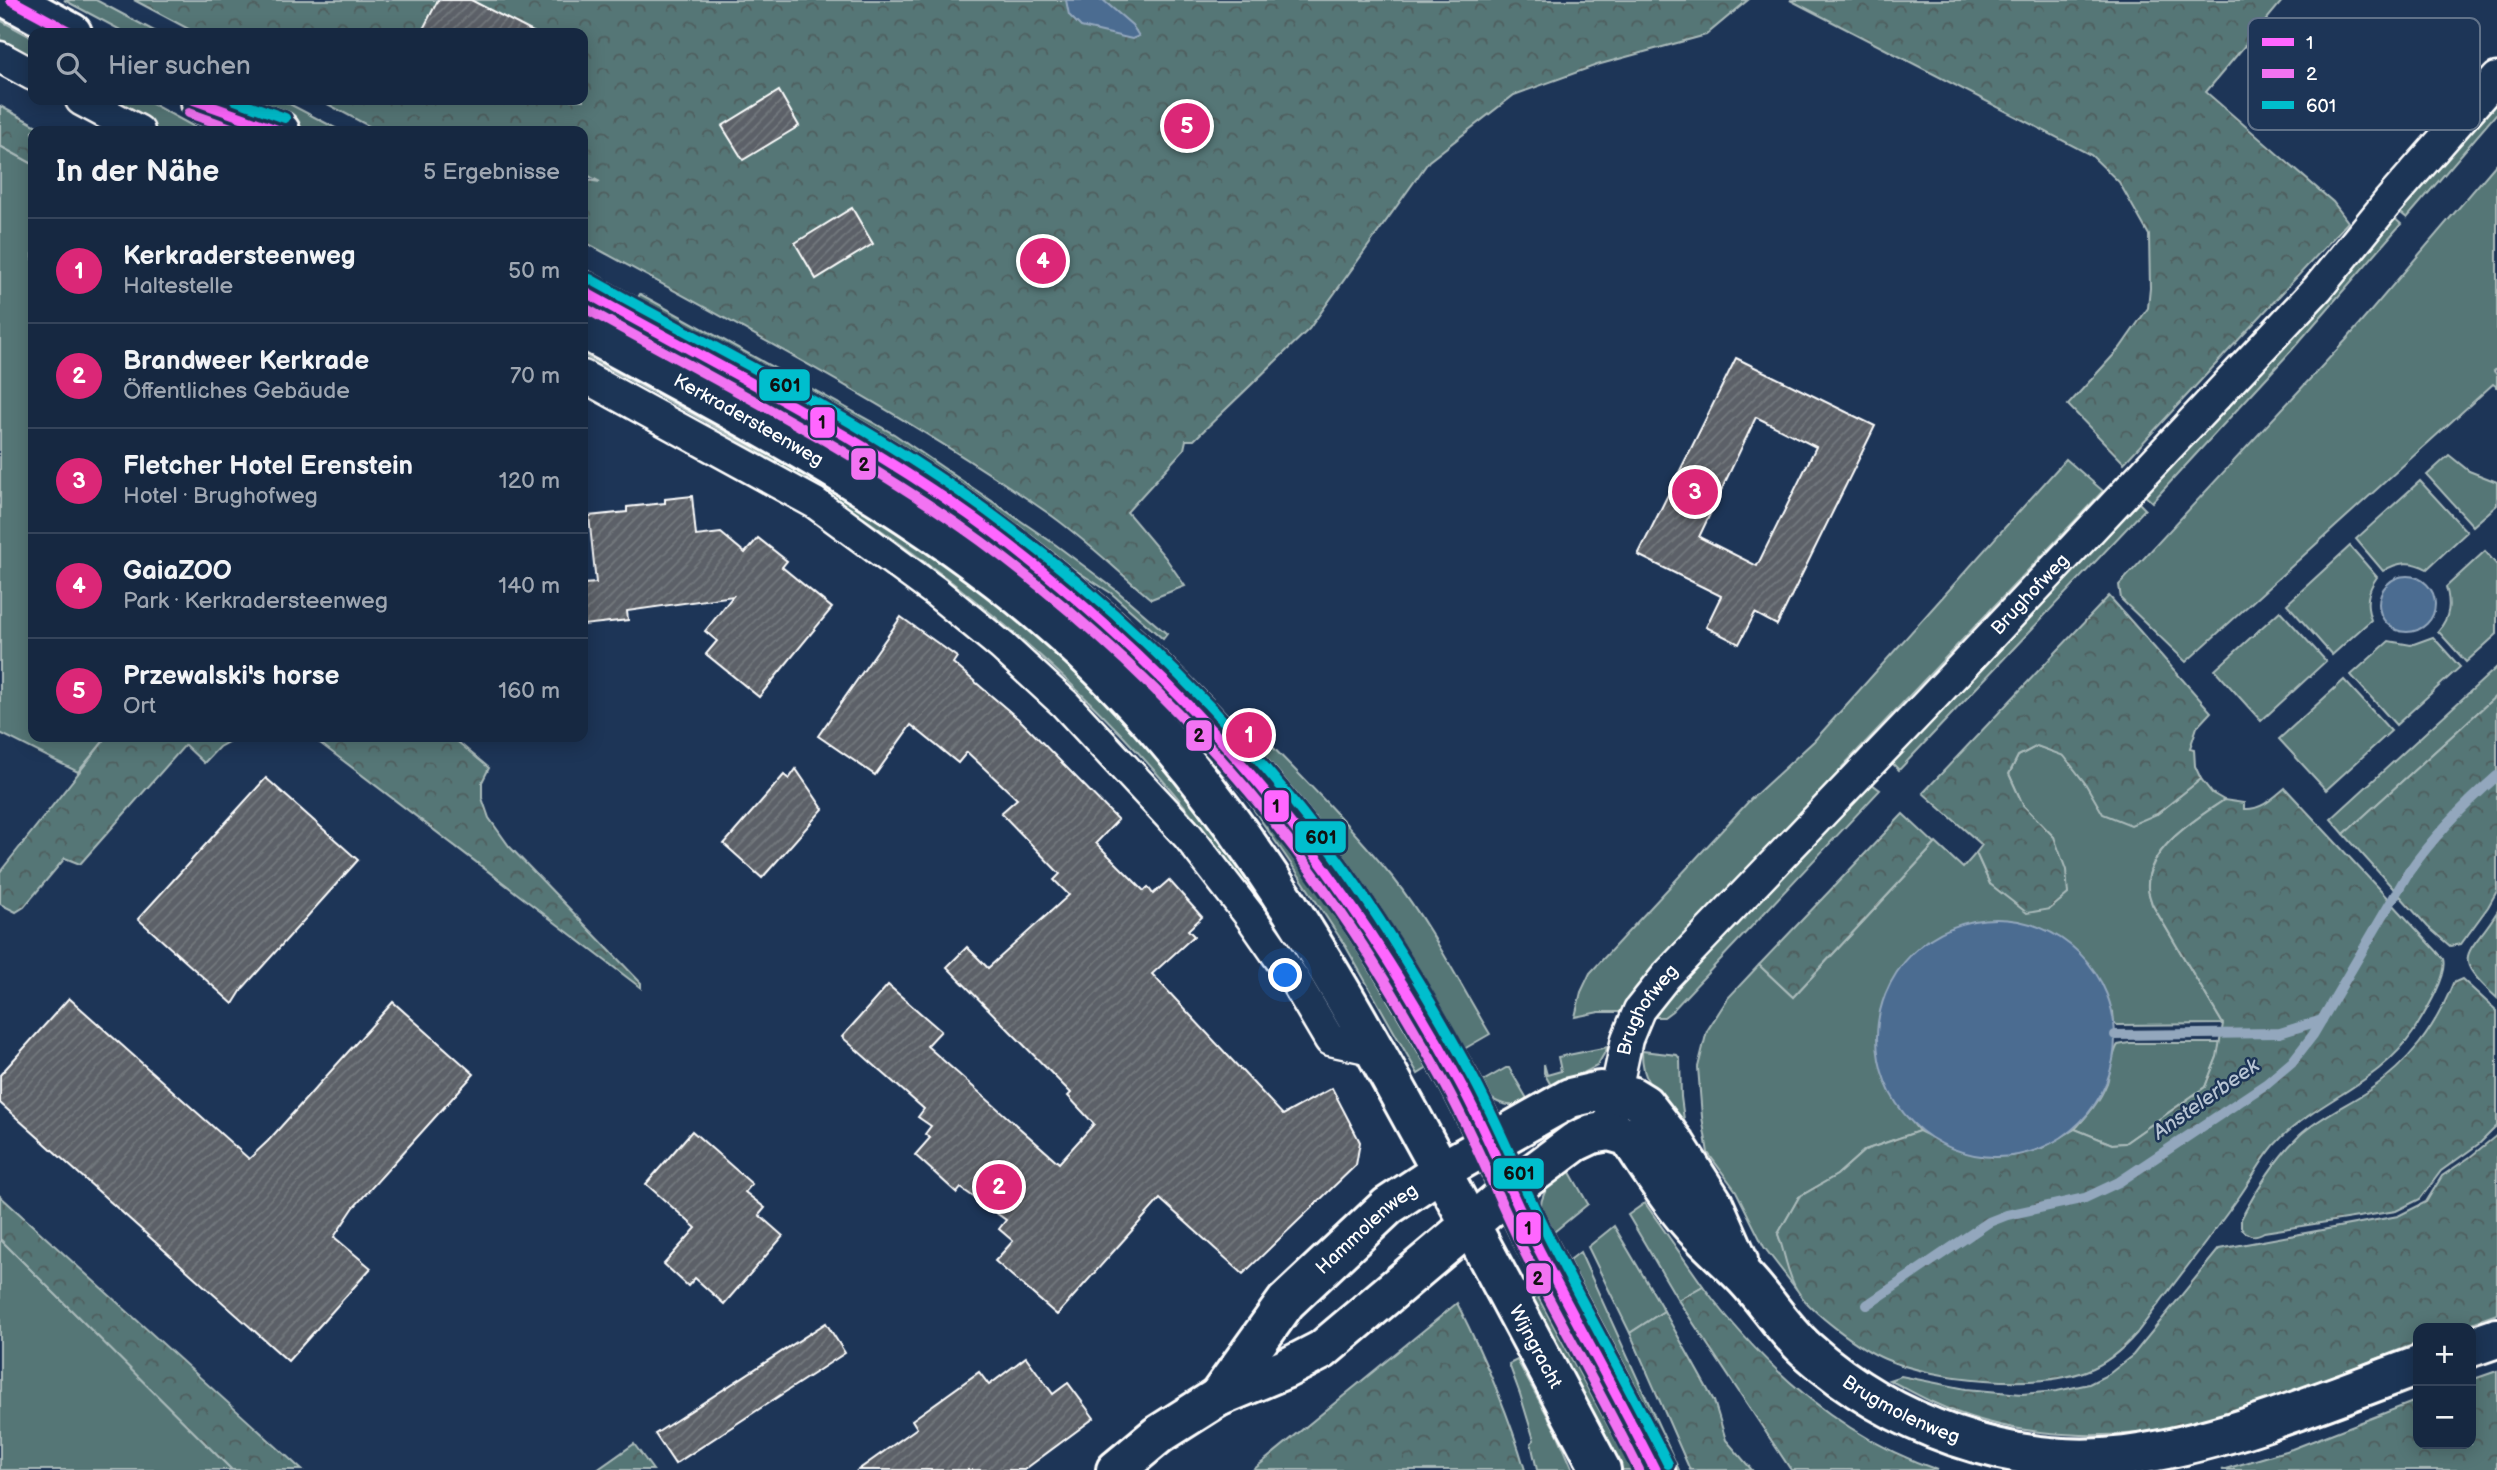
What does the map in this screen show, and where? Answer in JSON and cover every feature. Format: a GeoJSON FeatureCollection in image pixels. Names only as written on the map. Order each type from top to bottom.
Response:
{"type":"FeatureCollection","features":[{"type":"Feature","properties":{"kind":"main road"},"geometry":{"type":"LineString","coordinates":[[11,0],[63,28]]}},
{"type":"Feature","properties":{"kind":"main road"},"geometry":{"type":"LineString","coordinates":[[202,105],[232,126]]}},
{"type":"Feature","properties":{"kind":"main road"},"geometry":{"type":"LineString","coordinates":[[206,105],[266,126]]}},
{"type":"Feature","properties":{"kind":"main road","name":"Kerkradersteenweg"},"geometry":{"type":"LineString","coordinates":[[588,294],[883,458],[941,496],[1068,593],[1154,671],[1250,772],[1316,852],[1413,1000],[1461,1085],[1511,1190]]}},
{"type":"Feature","properties":{"kind":"main road","name":"Kerkradersteenweg"},"geometry":{"type":"LineString","coordinates":[[588,332],[797,447],[881,498],[955,547],[1052,624],[1105,674],[1182,758],[1248,844],[1311,939],[1376,1050],[1469,1224]]}},
{"type":"Feature","properties":{"kind":"main road","name":"Hammolenweg"},"geometry":{"type":"LineString","coordinates":[[1218,1397],[1286,1302],[1388,1206],[1441,1171],[1570,1098],[1600,1091],[1615,1092]]}},
{"type":"Feature","properties":{"kind":"main road","name":"Brugmolenweg"},"geometry":{"type":"LineString","coordinates":[[1615,1092],[1631,1096],[1644,1104],[1676,1144],[1713,1203],[1747,1280]]}},
{"type":"Feature","properties":{"kind":"main road"},"geometry":{"type":"LineString","coordinates":[[1609,1131],[1592,1134],[1575,1142],[1511,1190],[1538,1248],[1628,1414],[1655,1470]]}},
{"type":"Feature","properties":{"kind":"main road","name":"Brugmolenweg"},"geometry":{"type":"LineString","coordinates":[[1609,1131],[1627,1136],[1631,1140],[1688,1221],[1747,1280],[1789,1332],[1833,1371],[1907,1417],[1992,1447],[2034,1455],[2087,1458],[2162,1450],[2221,1435],[2413,1368]]}},
{"type":"Feature","properties":{"kind":"main road","name":"Hammolenweg"},"geometry":{"type":"LineString","coordinates":[[1116,1470],[1158,1435],[1218,1397],[1322,1350],[1511,1190]]}},
{"type":"Feature","properties":{"kind":"main road","name":"Wijngracht"},"geometry":{"type":"LineString","coordinates":[[1469,1224],[1601,1470]]}},
{"type":"Feature","properties":{"kind":"main road"},"geometry":{"type":"LineString","coordinates":[[2476,1345],[2497,1338]]}},
{"type":"Feature","properties":{"kind":"street"},"geometry":{"type":"LineString","coordinates":[[0,57],[28,72]]}},
{"type":"Feature","properties":{"kind":"street","name":"Brughofweg"},"geometry":{"type":"LineString","coordinates":[[2480,97],[2497,78]]}},
{"type":"Feature","properties":{"kind":"street"},"geometry":{"type":"LineString","coordinates":[[90,105],[129,126]]}},
{"type":"Feature","properties":{"kind":"street","name":"Brughofweg"},"geometry":{"type":"LineString","coordinates":[[1609,1131],[1628,1039],[1639,1010],[1667,975],[1922,709],[2318,288],[2451,130]]}},
{"type":"Feature","properties":{"kind":"street","name":"Kerkradersteenweg"},"geometry":{"type":"LineString","coordinates":[[588,379],[815,503],[936,592],[1002,646],[1065,704],[1195,846],[1272,947],[1330,1040],[1376,1050]]}},
{"type":"Feature","properties":{"kind":"green space"},"geometry":{"type":"Polygon","coordinates":[[[64,0],[96,0],[149,28],[117,28],[64,0]]]}},
{"type":"Feature","properties":{"kind":"green space"},"geometry":{"type":"Polygon","coordinates":[[[134,0],[1748,0],[1706,35],[1597,65],[1514,95],[1429,161],[1309,329],[1194,440],[1186,440],[1184,449],[1127,512],[1165,557],[1185,586],[1151,599],[1059,521],[933,438],[818,370],[588,244],[588,180],[600,182],[588,176],[588,126],[369,126],[329,105],[588,105],[588,28],[187,28],[134,0]]]}},
{"type":"Feature","properties":{"kind":"green space"},"geometry":{"type":"Polygon","coordinates":[[[1790,0],[2283,0],[2268,18],[2248,18],[2248,42],[2206,92],[2333,202],[2348,222],[2124,463],[2068,405],[2120,348],[2148,308],[2150,288],[2149,235],[2119,182],[2091,155],[1790,0]]]}},
{"type":"Feature","properties":{"kind":"green space"},"geometry":{"type":"Polygon","coordinates":[[[0,20],[28,35],[28,58],[0,43],[0,20]]]}},
{"type":"Feature","properties":{"kind":"green space"},"geometry":{"type":"Polygon","coordinates":[[[2497,93],[2497,113],[2407,218],[2396,209],[2465,130],[2480,130],[2480,113],[2497,93]]]}},
{"type":"Feature","properties":{"kind":"green space"},"geometry":{"type":"Polygon","coordinates":[[[112,105],[154,105],[193,126],[149,126],[112,105]]]}},
{"type":"Feature","properties":{"kind":"green space"},"geometry":{"type":"Polygon","coordinates":[[[259,105],[292,105],[331,126],[298,126],[259,105]]]}},
{"type":"Feature","properties":{"kind":"green space"},"geometry":{"type":"Polygon","coordinates":[[[0,106],[37,126],[28,126],[28,161],[0,146],[0,106]]]}},
{"type":"Feature","properties":{"kind":"green space"},"geometry":{"type":"Polygon","coordinates":[[[0,146],[28,161],[28,742],[103,742],[78,772],[0,733],[0,146]]]}},
{"type":"Feature","properties":{"kind":"green space"},"geometry":{"type":"Polygon","coordinates":[[[2497,163],[2497,368],[2494,371],[2497,375],[2497,387],[2493,384],[2186,662],[2121,599],[2119,585],[2347,339],[2497,163]]]}},
{"type":"Feature","properties":{"kind":"green space"},"geometry":{"type":"Polygon","coordinates":[[[2391,215],[2401,224],[2291,351],[2152,502],[2142,493],[2391,215]]]}},
{"type":"Feature","properties":{"kind":"green space"},"geometry":{"type":"Polygon","coordinates":[[[640,294],[894,434],[1056,545],[1116,590],[1167,634],[1163,639],[1111,593],[988,514],[633,306],[640,294]]]}},
{"type":"Feature","properties":{"kind":"green space"},"geometry":{"type":"Polygon","coordinates":[[[588,343],[910,528],[1067,650],[1207,805],[1311,974],[1238,874],[1160,777],[1130,743],[1065,679],[996,618],[925,561],[852,510],[738,440],[588,358],[588,343]]]}},
{"type":"Feature","properties":{"kind":"green space"},"geometry":{"type":"Polygon","coordinates":[[[2449,455],[2469,471],[2497,482],[2497,505],[2473,526],[2427,475],[2449,455]]]}},
{"type":"Feature","properties":{"kind":"green space"},"geometry":{"type":"Polygon","coordinates":[[[2066,459],[2103,491],[1842,767],[1845,770],[1620,1012],[1599,1012],[1575,1017],[1581,992],[1590,973],[1750,800],[1814,741],[2066,459]]]}},
{"type":"Feature","properties":{"kind":"green space"},"geometry":{"type":"Polygon","coordinates":[[[2420,481],[2467,532],[2427,569],[2405,563],[2383,571],[2356,539],[2420,481]]]}},
{"type":"Feature","properties":{"kind":"green space"},"geometry":{"type":"Polygon","coordinates":[[[2135,499],[2145,509],[1899,770],[1889,760],[2135,499]]]}},
{"type":"Feature","properties":{"kind":"green space"},"geometry":{"type":"Polygon","coordinates":[[[2350,546],[2377,577],[2368,598],[2371,620],[2332,655],[2287,604],[2350,546]]]}},
{"type":"Feature","properties":{"kind":"green space"},"geometry":{"type":"Polygon","coordinates":[[[2485,551],[2497,565],[2497,634],[2466,662],[2438,631],[2448,610],[2446,587],[2485,551]]]}},
{"type":"Feature","properties":{"kind":"green space"},"geometry":{"type":"Polygon","coordinates":[[[2109,596],[2211,712],[2197,727],[2190,748],[2194,749],[2195,766],[2201,779],[2157,814],[2131,825],[2103,814],[2085,783],[2064,756],[2037,746],[2018,756],[2009,774],[2023,805],[2054,837],[2066,870],[2068,894],[2050,909],[2027,913],[1990,884],[1976,853],[1982,845],[1923,793],[2109,596]]]}},
{"type":"Feature","properties":{"kind":"green space"},"geometry":{"type":"Polygon","coordinates":[[[1065,604],[1273,817],[1437,1062],[1418,1074],[1346,947],[1242,793],[1200,743],[1145,696],[1065,604]]]}},
{"type":"Feature","properties":{"kind":"green space"},"geometry":{"type":"Polygon","coordinates":[[[2280,611],[2326,661],[2261,721],[2215,670],[2280,611]]]}},
{"type":"Feature","properties":{"kind":"green space"},"geometry":{"type":"Polygon","coordinates":[[[2433,637],[2460,667],[2396,725],[2351,675],[2389,641],[2411,645],[2433,637]]]}},
{"type":"Feature","properties":{"kind":"green space"},"geometry":{"type":"Polygon","coordinates":[[[2497,667],[2497,695],[2344,834],[2331,819],[2497,667]]]}},
{"type":"Feature","properties":{"kind":"green space"},"geometry":{"type":"Polygon","coordinates":[[[2344,680],[2391,731],[2326,790],[2279,739],[2344,680]]]}},
{"type":"Feature","properties":{"kind":"green space"},"geometry":{"type":"Polygon","coordinates":[[[2497,695],[2497,891],[2461,944],[2450,946],[2428,927],[2344,834],[2497,695]]]}},
{"type":"Feature","properties":{"kind":"green space"},"geometry":{"type":"Polygon","coordinates":[[[1255,729],[1344,821],[1394,879],[1432,935],[1490,1034],[1457,1053],[1309,823],[1247,738],[1255,729]]]}},
{"type":"Feature","properties":{"kind":"green space"},"geometry":{"type":"Polygon","coordinates":[[[103,742],[228,742],[219,747],[204,763],[185,745],[80,864],[65,858],[24,907],[16,912],[0,904],[0,872],[103,742]]]}},
{"type":"Feature","properties":{"kind":"green space"},"geometry":{"type":"Polygon","coordinates":[[[318,742],[458,742],[489,768],[482,782],[482,798],[489,818],[509,846],[641,983],[641,988],[318,742]]]}},
{"type":"Feature","properties":{"kind":"green space"},"geometry":{"type":"Polygon","coordinates":[[[2037,746],[2064,755],[2085,783],[2157,814],[2201,779],[2212,793],[2224,800],[2187,826],[2164,848],[2149,874],[2148,888],[2152,904],[2223,1024],[2117,1025],[2114,1023],[2113,1012],[1899,1106],[1919,1131],[1865,1150],[1837,1175],[1799,1197],[1778,1234],[1797,1290],[1764,1247],[1736,1191],[1708,1153],[1698,1067],[1707,1031],[1728,998],[1759,965],[1793,997],[1936,843],[1963,868],[1976,853],[1990,884],[2054,837],[2023,805],[2009,774],[2018,756],[2037,746]]]}},
{"type":"Feature","properties":{"kind":"green space"},"geometry":{"type":"Polygon","coordinates":[[[1868,781],[1880,790],[1672,1011],[1664,1017],[1651,1017],[1653,1011],[1868,781]]]}},
{"type":"Feature","properties":{"kind":"green space"},"geometry":{"type":"Polygon","coordinates":[[[2285,788],[2444,959],[2443,975],[2434,995],[2414,1031],[2400,1049],[2369,1076],[2282,1137],[2137,1333],[2114,1355],[2093,1368],[2065,1377],[2014,1381],[1930,1372],[1875,1354],[1850,1339],[1813,1309],[1794,1285],[1778,1234],[1799,1197],[1837,1175],[1865,1150],[1919,1131],[1950,1146],[2012,1156],[2042,1148],[2075,1129],[2112,1144],[2125,1143],[2205,1087],[2217,1057],[2223,1024],[2152,904],[2148,890],[2150,874],[2155,860],[2175,837],[2224,800],[2244,803],[2244,809],[2256,808],[2285,788]]]}},
{"type":"Feature","properties":{"kind":"green space"},"geometry":{"type":"Polygon","coordinates":[[[1903,814],[1935,844],[1793,997],[1759,965],[1903,814]]]}},
{"type":"Feature","properties":{"kind":"green space"},"geometry":{"type":"Polygon","coordinates":[[[2497,912],[2497,998],[2472,972],[2468,955],[2497,912]]]}},
{"type":"Feature","properties":{"kind":"green space"},"geometry":{"type":"Polygon","coordinates":[[[2462,979],[2497,1011],[2497,1126],[2480,1143],[2441,1171],[2420,1199],[2396,1211],[2257,1235],[2246,1232],[2241,1227],[2241,1219],[2283,1154],[2300,1135],[2368,1091],[2396,1069],[2429,1030],[2453,983],[2462,979]]]}},
{"type":"Feature","properties":{"kind":"green space"},"geometry":{"type":"Polygon","coordinates":[[[2228,1043],[2217,1057],[2205,1087],[2125,1143],[2112,1144],[2075,1129],[2104,1090],[2118,1045],[2228,1043]]]}},
{"type":"Feature","properties":{"kind":"green space"},"geometry":{"type":"Polygon","coordinates":[[[1608,1047],[1597,1066],[1553,1089],[1544,1073],[1544,1064],[1547,1075],[1561,1071],[1558,1057],[1608,1047]]]}},
{"type":"Feature","properties":{"kind":"green space"},"geometry":{"type":"Polygon","coordinates":[[[1642,1051],[1677,1055],[1680,1059],[1685,1127],[1661,1102],[1649,1084],[1642,1051]]]}},
{"type":"Feature","properties":{"kind":"green space"},"geometry":{"type":"Polygon","coordinates":[[[1509,1068],[1529,1102],[1506,1105],[1487,1096],[1476,1085],[1509,1068]]]}},
{"type":"Feature","properties":{"kind":"green space"},"geometry":{"type":"Polygon","coordinates":[[[2497,1135],[2497,1314],[2472,1323],[2413,1323],[2413,1345],[2304,1389],[2198,1424],[2121,1434],[2082,1435],[2005,1426],[1967,1416],[1889,1380],[1901,1376],[1966,1389],[2022,1394],[2057,1391],[2089,1384],[2109,1374],[2133,1355],[2219,1249],[2398,1216],[2426,1202],[2442,1176],[2497,1135]]]}},
{"type":"Feature","properties":{"kind":"green space"},"geometry":{"type":"Polygon","coordinates":[[[1567,1167],[1588,1204],[1549,1236],[1541,1217],[1542,1200],[1552,1182],[1567,1167]]]}},
{"type":"Feature","properties":{"kind":"green space"},"geometry":{"type":"Polygon","coordinates":[[[0,1196],[302,1470],[232,1470],[0,1239],[0,1196]]]}},
{"type":"Feature","properties":{"kind":"green space"},"geometry":{"type":"Polygon","coordinates":[[[1645,1203],[1703,1286],[1678,1300],[1628,1215],[1645,1203]]]}},
{"type":"Feature","properties":{"kind":"green space"},"geometry":{"type":"Polygon","coordinates":[[[1614,1226],[1664,1311],[1630,1333],[1588,1247],[1614,1226]]]}},
{"type":"Feature","properties":{"kind":"green space"},"geometry":{"type":"Polygon","coordinates":[[[0,1239],[232,1470],[0,1470],[0,1239]]]}},
{"type":"Feature","properties":{"kind":"green space"},"geometry":{"type":"Polygon","coordinates":[[[1580,1252],[1679,1470],[1665,1470],[1562,1266],[1580,1252]]]}},
{"type":"Feature","properties":{"kind":"green space"},"geometry":{"type":"Polygon","coordinates":[[[1531,1284],[1634,1470],[1612,1470],[1517,1292],[1531,1284]]]}},
{"type":"Feature","properties":{"kind":"green space"},"geometry":{"type":"Polygon","coordinates":[[[1703,1286],[1752,1345],[1807,1396],[1869,1439],[1938,1470],[1791,1470],[1678,1300],[1703,1286]]]}},
{"type":"Feature","properties":{"kind":"green space"},"geometry":{"type":"Polygon","coordinates":[[[1457,1303],[1495,1385],[1525,1470],[1253,1470],[1457,1303]]]}},
{"type":"Feature","properties":{"kind":"green space"},"geometry":{"type":"Polygon","coordinates":[[[1664,1311],[1714,1401],[1726,1440],[1752,1470],[1690,1470],[1630,1333],[1664,1311]]]}},
{"type":"Feature","properties":{"kind":"green space"},"geometry":{"type":"Polygon","coordinates":[[[1517,1360],[1558,1435],[1573,1470],[1537,1470],[1531,1443],[1534,1440],[1509,1364],[1517,1360]]]}},
{"type":"Feature","properties":{"kind":"green space"},"geometry":{"type":"Polygon","coordinates":[[[2497,1371],[2497,1470],[2222,1470],[2292,1449],[2413,1402],[2413,1449],[2476,1449],[2476,1378],[2497,1371]]]}},
{"type":"Feature","properties":{"kind":"green space"},"geometry":{"type":"Polygon","coordinates":[[[634,1444],[653,1470],[597,1470],[634,1444]]]}},
{"type":"Feature","properties":{"kind":"water"},"geometry":{"type":"Polygon","coordinates":[[[1066,0],[1103,0],[1132,25],[1139,36],[1132,39],[1081,27],[1069,15],[1066,0]]]}},
{"type":"Feature","properties":{"kind":"water"},"geometry":{"type":"Polygon","coordinates":[[[2402,576],[2412,576],[2427,584],[2433,593],[2433,615],[2427,624],[2412,632],[2402,632],[2384,620],[2379,609],[2379,599],[2391,581],[2402,576]]]}},
{"type":"Feature","properties":{"kind":"water"},"geometry":{"type":"Polygon","coordinates":[[[1996,919],[2041,928],[2062,939],[2080,954],[2095,972],[2106,993],[2115,1038],[2106,1083],[2095,1104],[2080,1122],[2062,1137],[2041,1148],[1996,1157],[1951,1148],[1930,1137],[1912,1122],[1897,1104],[1886,1083],[1877,1038],[1886,993],[1897,972],[1912,954],[1930,939],[1951,928],[1996,919]]]}},
{"type":"Feature","properties":{"kind":"building"},"geometry":{"type":"Polygon","coordinates":[[[438,0],[471,0],[525,28],[424,28],[438,0]]]}},
{"type":"Feature","properties":{"kind":"building"},"geometry":{"type":"Polygon","coordinates":[[[779,91],[799,126],[743,160],[722,126],[779,91]]]}},
{"type":"Feature","properties":{"kind":"building"},"geometry":{"type":"Polygon","coordinates":[[[852,208],[873,244],[816,279],[795,243],[852,208]]]}},
{"type":"Feature","properties":{"kind":"building"},"geometry":{"type":"Polygon","coordinates":[[[1736,358],[1875,426],[1777,625],[1755,613],[1739,644],[1706,627],[1721,596],[1638,555],[1736,358]],[[1756,417],[1699,537],[1757,566],[1816,447],[1756,417]]]}},
{"type":"Feature","properties":{"kind":"building"},"geometry":{"type":"Polygon","coordinates":[[[692,496],[696,536],[721,533],[745,553],[758,538],[787,561],[782,567],[832,608],[759,697],[706,654],[717,641],[705,631],[733,596],[627,611],[628,620],[588,624],[588,584],[596,583],[589,516],[627,512],[627,507],[665,503],[665,499],[692,496]]]}},
{"type":"Feature","properties":{"kind":"building"},"geometry":{"type":"Polygon","coordinates":[[[901,617],[957,657],[953,663],[1022,722],[1118,820],[1096,843],[1144,891],[1148,887],[1153,894],[1169,880],[1202,917],[1188,930],[1194,936],[1152,974],[1283,1115],[1332,1088],[1360,1142],[1356,1165],[1243,1274],[1160,1199],[1057,1315],[995,1261],[1013,1241],[999,1229],[1006,1220],[961,1188],[957,1193],[915,1155],[930,1138],[925,1134],[931,1126],[918,1117],[924,1109],[842,1037],[888,985],[941,1031],[927,1046],[1059,1163],[1094,1124],[1068,1096],[1071,1093],[947,967],[967,947],[988,968],[1069,895],[1054,880],[1060,874],[1001,813],[1017,799],[967,752],[958,763],[911,725],[875,775],[818,736],[901,617]]]}},
{"type":"Feature","properties":{"kind":"building"},"geometry":{"type":"Polygon","coordinates":[[[796,769],[823,809],[762,878],[724,844],[784,775],[789,779],[796,769]]]}},
{"type":"Feature","properties":{"kind":"building"},"geometry":{"type":"Polygon","coordinates":[[[266,778],[358,860],[243,988],[233,1004],[138,919],[266,778]]]}},
{"type":"Feature","properties":{"kind":"building"},"geometry":{"type":"Polygon","coordinates":[[[69,998],[249,1159],[393,1002],[474,1074],[354,1207],[334,1237],[371,1268],[288,1361],[0,1103],[0,1075],[69,998]]]}},
{"type":"Feature","properties":{"kind":"building"},"geometry":{"type":"Polygon","coordinates":[[[692,1131],[752,1184],[745,1192],[765,1208],[759,1215],[783,1236],[724,1304],[695,1278],[688,1286],[664,1264],[696,1228],[646,1184],[692,1131]]]}},
{"type":"Feature","properties":{"kind":"building"},"geometry":{"type":"Polygon","coordinates":[[[826,1323],[845,1353],[675,1464],[655,1434],[826,1323]]]}},
{"type":"Feature","properties":{"kind":"building"},"geometry":{"type":"Polygon","coordinates":[[[1026,1357],[1053,1394],[1068,1383],[1094,1418],[1024,1470],[858,1470],[917,1428],[912,1420],[979,1372],[989,1385],[1026,1357]]]}},
{"type":"Feature","properties":{"kind":"waterway","name":"Anstelerbeek"},"geometry":{"type":"LineString","coordinates":[[1867,1305],[1989,1222],[2007,1215],[2085,1198],[2119,1182],[2266,1084],[2292,1062],[2313,1035],[2408,873],[2450,822],[2497,776]]}},
{"type":"Feature","properties":{"kind":"waterway"},"geometry":{"type":"LineString","coordinates":[[2115,1035],[2280,1033],[2322,1020]]}},
{"type":"Feature","properties":{"kind":"transit line","name":"1"},"geometry":{"type":"LineString","coordinates":[[11,0],[63,28]]}},
{"type":"Feature","properties":{"kind":"transit line","name":"1"},"geometry":{"type":"LineString","coordinates":[[208,105],[266,126]]}},
{"type":"Feature","properties":{"kind":"transit line","name":"601"},"geometry":{"type":"LineString","coordinates":[[249,105],[285,118]]}},
{"type":"Feature","properties":{"kind":"transit line","name":"2"},"geometry":{"type":"LineString","coordinates":[[189,113],[225,126]]}},
{"type":"Feature","properties":{"kind":"transit line","name":"601"},"geometry":{"type":"LineString","coordinates":[[590,279],[801,394],[954,488],[1003,523],[1098,600],[1143,640],[1229,727],[1269,772],[1344,868],[1426,994],[1481,1093],[1552,1244],[1668,1464]]}},
{"type":"Feature","properties":{"kind":"transit line","name":"1"},"geometry":{"type":"LineString","coordinates":[[588,294],[844,435],[945,499],[994,533],[1067,591],[1198,715],[1312,851],[1413,1000],[1470,1101],[1536,1244],[1655,1470]]}},
{"type":"Feature","properties":{"kind":"transit line","name":"2"},"geometry":{"type":"LineString","coordinates":[[588,310],[835,447],[934,508],[981,541],[1076,617],[1165,700],[1207,744],[1286,837],[1355,934],[1402,1009],[1457,1107],[1526,1255],[1639,1470]]}},
{"type":"Feature","properties":{"kind":"place","name":"Przewalski's horse"},"geometry":{"type":"Point","coordinates":[1187,126]}},
{"type":"Feature","properties":{"kind":"place","name":"GaiaZOO"},"geometry":{"type":"Point","coordinates":[1043,261]}},
{"type":"Feature","properties":{"kind":"place","name":"Fletcher Hotel Erenstein"},"geometry":{"type":"Point","coordinates":[1695,492]}},
{"type":"Feature","properties":{"kind":"place","name":"Kerkradersteenweg"},"geometry":{"type":"Point","coordinates":[1249,735]}},
{"type":"Feature","properties":{"kind":"place","name":"Brandweer Kerkrade"},"geometry":{"type":"Point","coordinates":[999,1187]}}]}
